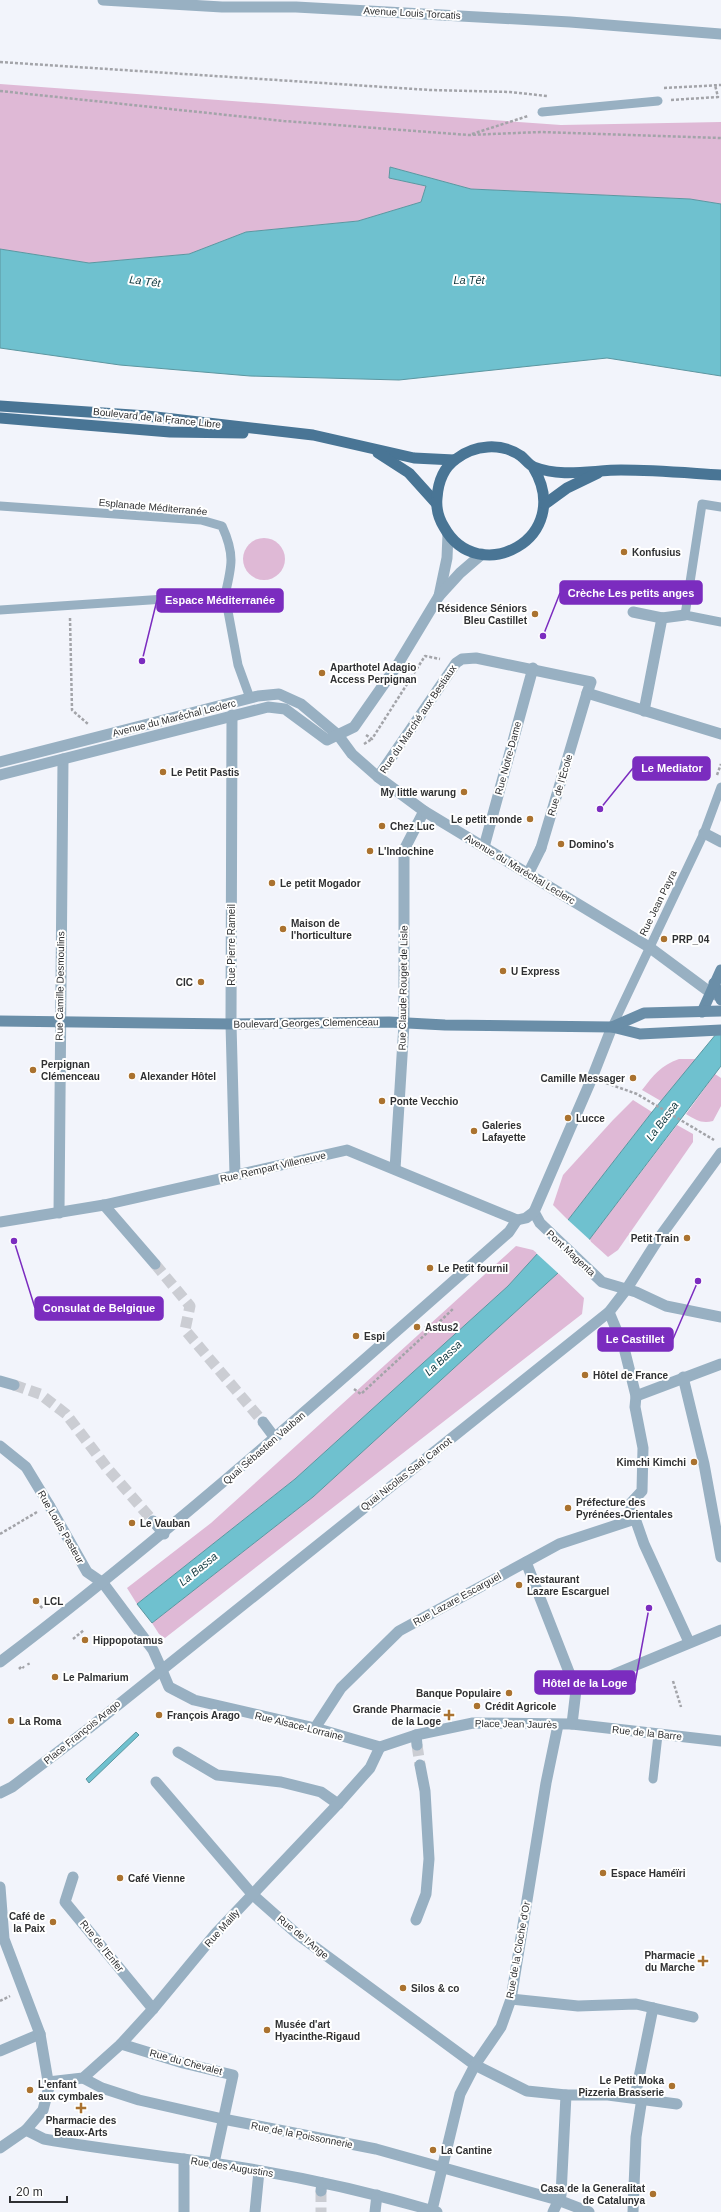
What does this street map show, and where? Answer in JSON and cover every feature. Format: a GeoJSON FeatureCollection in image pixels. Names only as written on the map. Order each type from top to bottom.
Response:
{"type":"FeatureCollection","features":[{"type":"Feature","properties":{"kind":"main road","name":"Boulevard de la France Libre"},"geometry":{"type":"LineString","coordinates":[[0,406],[147,416],[313,434],[414,458],[454,460]]}},
{"type":"Feature","properties":{"kind":"main road","name":"Boulevard de la France Libre"},"geometry":{"type":"LineString","coordinates":[[0,418],[170,432],[313,434]]}},
{"type":"Feature","properties":{"kind":"main road"},"geometry":{"type":"LineString","coordinates":[[492,447],[504,448],[520,455],[533,467],[542,485],[545,504],[542,519],[535,532],[524,543],[504,552],[482,554],[469,550],[448,534],[439,519],[436,502],[438,487],[444,472],[454,460],[469,450],[492,447]]}},
{"type":"Feature","properties":{"kind":"main road","name":"Boulevard de la France Libre"},"geometry":{"type":"LineString","coordinates":[[373,449],[409,473],[436,502]]}},
{"type":"Feature","properties":{"kind":"main road"},"geometry":{"type":"LineString","coordinates":[[533,467],[564,473],[621,470],[721,475]]}},
{"type":"Feature","properties":{"kind":"main road"},"geometry":{"type":"LineString","coordinates":[[545,504],[567,488],[601,471]]}},
{"type":"Feature","properties":{"kind":"main road"},"geometry":{"type":"LineString","coordinates":[[702,1012],[717,993],[721,970]]}},
{"type":"Feature","properties":{"kind":"main road"},"geometry":{"type":"LineString","coordinates":[[612,1027],[644,1014],[721,1011]]}},
{"type":"Feature","properties":{"kind":"main road","name":"Boulevard Georges Clemenceau"},"geometry":{"type":"LineString","coordinates":[[0,1021],[231,1024],[389,1022],[404,1024],[612,1027]]}},
{"type":"Feature","properties":{"kind":"main road"},"geometry":{"type":"LineString","coordinates":[[612,1027],[640,1034],[718,1030]]}},
{"type":"Feature","properties":{"kind":"street","name":"Avenue Louis Torcatis"},"geometry":{"type":"LineString","coordinates":[[103,0],[222,7],[321,4],[721,34]]}},
{"type":"Feature","properties":{"kind":"street"},"geometry":{"type":"LineString","coordinates":[[439,596],[447,558],[448,534]]}},
{"type":"Feature","properties":{"kind":"street"},"geometry":{"type":"LineString","coordinates":[[338,735],[354,727],[398,664],[439,596],[460,573],[482,554]]}},
{"type":"Feature","properties":{"kind":"street"},"geometry":{"type":"LineString","coordinates":[[633,612],[662,618],[685,615]]}},
{"type":"Feature","properties":{"kind":"street"},"geometry":{"type":"LineString","coordinates":[[644,711],[662,618]]}},
{"type":"Feature","properties":{"kind":"street","name":"Rue du Marché aux Bestiaux"},"geometry":{"type":"LineString","coordinates":[[378,777],[456,662],[462,658],[476,658],[533,668],[591,682],[588,693]]}},
{"type":"Feature","properties":{"kind":"street","name":"Rue Notre-Dame"},"geometry":{"type":"LineString","coordinates":[[484,847],[533,668]]}},
{"type":"Feature","properties":{"kind":"street"},"geometry":{"type":"LineString","coordinates":[[588,693],[721,734]]}},
{"type":"Feature","properties":{"kind":"street","name":"Rue de l'École"},"geometry":{"type":"LineString","coordinates":[[528,874],[541,848],[588,693]]}},
{"type":"Feature","properties":{"kind":"street","name":"Avenue du Maréchal Leclerc"},"geometry":{"type":"LineString","coordinates":[[0,776],[63,759],[231,709],[250,698],[279,694],[301,704],[338,735],[352,754],[378,777],[424,811],[648,947],[717,993]]}},
{"type":"Feature","properties":{"kind":"street","name":"Avenue du Maréchal Leclerc"},"geometry":{"type":"LineString","coordinates":[[0,762],[96,738],[231,709],[268,707],[285,710],[327,740],[338,735]]}},
{"type":"Feature","properties":{"kind":"street","name":"Rue Pierre Rameil"},"geometry":{"type":"LineString","coordinates":[[231,709],[231,1024],[235,1175]]}},
{"type":"Feature","properties":{"kind":"street","name":"Rue Camille Desmoulins"},"geometry":{"type":"LineString","coordinates":[[59,1213],[62,747]]}},
{"type":"Feature","properties":{"kind":"street","name":"Rue Claude Rouget de Lisle"},"geometry":{"type":"LineString","coordinates":[[395,1169],[404,1024],[404,850],[424,811]]}},
{"type":"Feature","properties":{"kind":"street"},"geometry":{"type":"LineString","coordinates":[[704,833],[721,842]]}},
{"type":"Feature","properties":{"kind":"street"},"geometry":{"type":"LineString","coordinates":[[517,1220],[526,1218],[534,1212],[592,1078],[612,1027]]}},
{"type":"Feature","properties":{"kind":"street","name":"Rue Rempart Villeneuve"},"geometry":{"type":"LineString","coordinates":[[0,1222],[104,1205],[347,1150],[517,1220]]}},
{"type":"Feature","properties":{"kind":"street","name":"Quai Nicolas Sadi Carnot"},"geometry":{"type":"LineString","coordinates":[[162,1668],[609,1312],[626,1290],[659,1238],[721,1153]]}},
{"type":"Feature","properties":{"kind":"street"},"geometry":{"type":"LineString","coordinates":[[104,1205],[155,1264]]}},
{"type":"Feature","properties":{"kind":"street","name":"Pont Magenta"},"geometry":{"type":"LineString","coordinates":[[534,1212],[540,1223],[602,1282],[626,1290]]}},
{"type":"Feature","properties":{"kind":"street","name":"Quai Sébastien Vauban"},"geometry":{"type":"LineString","coordinates":[[0,1662],[164,1534],[276,1438],[509,1232],[517,1220]]}},
{"type":"Feature","properties":{"kind":"street"},"geometry":{"type":"LineString","coordinates":[[626,1290],[666,1306],[721,1316]]}},
{"type":"Feature","properties":{"kind":"street"},"geometry":{"type":"LineString","coordinates":[[609,1312],[619,1336]]}},
{"type":"Feature","properties":{"kind":"street"},"geometry":{"type":"LineString","coordinates":[[625,1352],[636,1396],[635,1407],[643,1448],[642,1491],[630,1504],[644,1544],[689,1642]]}},
{"type":"Feature","properties":{"kind":"street"},"geometry":{"type":"LineString","coordinates":[[636,1396],[721,1364]]}},
{"type":"Feature","properties":{"kind":"street"},"geometry":{"type":"LineString","coordinates":[[683,1378],[704,1464],[721,1557]]}},
{"type":"Feature","properties":{"kind":"street"},"geometry":{"type":"LineString","coordinates":[[0,1380],[14,1385]]}},
{"type":"Feature","properties":{"kind":"street"},"geometry":{"type":"LineString","coordinates":[[263,1422],[276,1438]]}},
{"type":"Feature","properties":{"kind":"street","name":"Rue Louis Pasteur"},"geometry":{"type":"LineString","coordinates":[[0,1446],[26,1467],[87,1572],[103,1582],[153,1650],[162,1668]]}},
{"type":"Feature","properties":{"kind":"street","name":"Rue Lazare Escarguel"},"geometry":{"type":"LineString","coordinates":[[315,1728],[341,1688],[399,1631],[559,1544],[635,1519]]}},
{"type":"Feature","properties":{"kind":"street"},"geometry":{"type":"LineString","coordinates":[[153,1521],[164,1534]]}},
{"type":"Feature","properties":{"kind":"street"},"geometry":{"type":"LineString","coordinates":[[526,1562],[576,1690],[572,1724]]}},
{"type":"Feature","properties":{"kind":"street"},"geometry":{"type":"LineString","coordinates":[[576,1690],[721,1630]]}},
{"type":"Feature","properties":{"kind":"street","name":"Rue Alsace-Lorraine"},"geometry":{"type":"LineString","coordinates":[[162,1668],[169,1688],[194,1700],[315,1728],[380,1747]]}},
{"type":"Feature","properties":{"kind":"street","name":"Place François Arago"},"geometry":{"type":"LineString","coordinates":[[0,1793],[18,1783],[162,1668]]}},
{"type":"Feature","properties":{"kind":"street","name":"Place Jean Jaurès"},"geometry":{"type":"LineString","coordinates":[[380,1747],[416,1740],[473,1723],[572,1724]]}},
{"type":"Feature","properties":{"kind":"street","name":"Rue de la Barre"},"geometry":{"type":"LineString","coordinates":[[572,1724],[658,1735],[721,1740]]}},
{"type":"Feature","properties":{"kind":"street","name":"Rue de la Cloche d'Or"},"geometry":{"type":"LineString","coordinates":[[434,2211],[455,2108],[475,2065],[501,2028],[511,1999],[546,1783],[558,1725]]}},
{"type":"Feature","properties":{"kind":"street","name":"Rue Mailly"},"geometry":{"type":"LineString","coordinates":[[83,2078],[121,2044],[153,2009],[216,1933],[338,1804],[370,1768],[380,1747]]}},
{"type":"Feature","properties":{"kind":"street"},"geometry":{"type":"LineString","coordinates":[[178,1752],[218,1775],[281,1782],[321,1792],[338,1804]]}},
{"type":"Feature","properties":{"kind":"street"},"geometry":{"type":"LineString","coordinates":[[416,1920],[426,1894],[429,1859],[425,1790],[420,1765]]}},
{"type":"Feature","properties":{"kind":"street","name":"Rue de l'Ange"},"geometry":{"type":"LineString","coordinates":[[156,1782],[252,1894],[297,1934],[475,2065],[526,2091],[566,2095],[608,2095],[677,2104]]}},
{"type":"Feature","properties":{"kind":"street","name":"Rue de l'Enfer"},"geometry":{"type":"LineString","coordinates":[[73,1877],[66,1902],[153,2009]]}},
{"type":"Feature","properties":{"kind":"street"},"geometry":{"type":"LineString","coordinates":[[0,1887],[2,1935],[40,2034],[49,2087],[43,2110],[26,2130],[0,2148]]}},
{"type":"Feature","properties":{"kind":"street"},"geometry":{"type":"LineString","coordinates":[[511,1999],[578,2006],[636,2004],[692,2017]]}},
{"type":"Feature","properties":{"kind":"street"},"geometry":{"type":"LineString","coordinates":[[633,2212],[638,2098],[653,2008]]}},
{"type":"Feature","properties":{"kind":"street"},"geometry":{"type":"LineString","coordinates":[[0,2051],[40,2034]]}},
{"type":"Feature","properties":{"kind":"street","name":"Rue du Chevalet"},"geometry":{"type":"LineString","coordinates":[[121,2044],[183,2064],[233,2074],[214,2163]]}},
{"type":"Feature","properties":{"kind":"street"},"geometry":{"type":"LineString","coordinates":[[48,2082],[83,2078]]}},
{"type":"Feature","properties":{"kind":"street","name":"Rue de la Poissonnerie"},"geometry":{"type":"LineString","coordinates":[[83,2078],[102,2088],[139,2100],[223,2119],[376,2149],[558,2200],[588,2212]]}},
{"type":"Feature","properties":{"kind":"street"},"geometry":{"type":"LineString","coordinates":[[553,2212],[561,2195],[566,2095]]}},
{"type":"Feature","properties":{"kind":"street","name":"Rue des Augustins"},"geometry":{"type":"LineString","coordinates":[[26,2130],[44,2139],[214,2163],[259,2171],[322,2187],[377,2195],[434,2211]]}},
{"type":"Feature","properties":{"kind":"street"},"geometry":{"type":"LineString","coordinates":[[184,2159],[184,2212]]}},
{"type":"Feature","properties":{"kind":"street"},"geometry":{"type":"LineString","coordinates":[[255,2212],[259,2171]]}},
{"type":"Feature","properties":{"kind":"street"},"geometry":{"type":"LineString","coordinates":[[375,2212],[377,2195]]}},
{"type":"Feature","properties":{"kind":"lane"},"geometry":{"type":"LineString","coordinates":[[542,112],[658,101]]}},
{"type":"Feature","properties":{"kind":"lane"},"geometry":{"type":"LineString","coordinates":[[721,507],[702,504],[685,615],[721,622]]}},
{"type":"Feature","properties":{"kind":"lane","name":"Esplanade Méditerranée"},"geometry":{"type":"LineString","coordinates":[[0,506],[201,520],[222,526],[231,546],[231,570],[225,595]]}},
{"type":"Feature","properties":{"kind":"lane"},"geometry":{"type":"LineString","coordinates":[[0,610],[225,595],[238,666],[250,698]]}},
{"type":"Feature","properties":{"kind":"lane","name":"Rue Jean Payra"},"geometry":{"type":"LineString","coordinates":[[612,1027],[648,947],[704,833],[721,787]]}},
{"type":"Feature","properties":{"kind":"lane"},"geometry":{"type":"LineString","coordinates":[[653,1779],[658,1735]]}},
{"type":"Feature","properties":{"kind":"path"},"geometry":{"type":"LineString","coordinates":[[0,62],[430,90],[510,92],[554,97]]}},
{"type":"Feature","properties":{"kind":"path"},"geometry":{"type":"LineString","coordinates":[[660,88],[721,84]]}},
{"type":"Feature","properties":{"kind":"path"},"geometry":{"type":"LineString","coordinates":[[658,101],[718,97],[715,85]]}},
{"type":"Feature","properties":{"kind":"path"},"geometry":{"type":"LineString","coordinates":[[0,91],[284,121],[468,135],[542,132],[721,138]]}},
{"type":"Feature","properties":{"kind":"path"},"geometry":{"type":"LineString","coordinates":[[468,135],[542,112]]}},
{"type":"Feature","properties":{"kind":"path"},"geometry":{"type":"LineString","coordinates":[[70,606],[72,710],[93,728],[96,738]]}},
{"type":"Feature","properties":{"kind":"path"},"geometry":{"type":"LineString","coordinates":[[354,727],[372,738],[424,656],[456,662]]}},
{"type":"Feature","properties":{"kind":"path"},"geometry":{"type":"LineString","coordinates":[[592,1078],[637,1094],[705,1135]]}},
{"type":"Feature","properties":{"kind":"path"},"geometry":{"type":"LineString","coordinates":[[429,1322],[434,1327],[454,1308]]}},
{"type":"Feature","properties":{"kind":"path"},"geometry":{"type":"LineString","coordinates":[[354,1389],[361,1394],[429,1331],[425,1325]]}},
{"type":"Feature","properties":{"kind":"path"},"geometry":{"type":"LineString","coordinates":[[0,1534],[49,1505]]}},
{"type":"Feature","properties":{"kind":"path"},"geometry":{"type":"LineString","coordinates":[[37,1602],[43,1609]]}},
{"type":"Feature","properties":{"kind":"path"},"geometry":{"type":"LineString","coordinates":[[73,1639],[84,1630]]}},
{"type":"Feature","properties":{"kind":"path"},"geometry":{"type":"LineString","coordinates":[[17,1670],[22,1666],[24,1668]]}},
{"type":"Feature","properties":{"kind":"path"},"geometry":{"type":"LineString","coordinates":[[673,1681],[681,1707]]}},
{"type":"Feature","properties":{"kind":"path"},"geometry":{"type":"LineString","coordinates":[[0,2001],[9,1996]]}},
{"type":"Feature","properties":{"kind":"shaded area"},"geometry":{"type":"Polygon","coordinates":[[[0,84],[561,125],[721,122],[721,204],[690,199],[471,189],[390,167],[389,178],[426,186],[421,202],[358,221],[246,232],[189,254],[89,263],[0,249],[0,84]]]}},
{"type":"Feature","properties":{"kind":"shaded area"},"geometry":{"type":"Polygon","coordinates":[[[264,538],[279,544],[285,559],[279,574],[264,580],[249,574],[243,559],[249,544],[264,538]]]}},
{"type":"Feature","properties":{"kind":"shaded area"},"geometry":{"type":"Polygon","coordinates":[[[679,1059],[696,1059],[661,1101],[642,1090],[662,1068],[679,1059]]]}},
{"type":"Feature","properties":{"kind":"shaded area"},"geometry":{"type":"Polygon","coordinates":[[[715,1074],[721,1078],[721,1106],[713,1121],[699,1121],[686,1114],[715,1074]]]}},
{"type":"Feature","properties":{"kind":"shaded area"},"geometry":{"type":"Polygon","coordinates":[[[633,1100],[652,1112],[568,1220],[553,1205],[563,1175],[633,1100]]]}},
{"type":"Feature","properties":{"kind":"shaded area"},"geometry":{"type":"Polygon","coordinates":[[[677,1125],[693,1134],[693,1142],[618,1250],[608,1257],[589,1240],[677,1125]]]}},
{"type":"Feature","properties":{"kind":"shaded area"},"geometry":{"type":"Polygon","coordinates":[[[516,1246],[533,1250],[538,1254],[508,1286],[295,1479],[137,1604],[127,1588],[211,1523],[516,1246]]]}},
{"type":"Feature","properties":{"kind":"shaded area"},"geometry":{"type":"Polygon","coordinates":[[[558,1273],[584,1298],[582,1314],[165,1638],[159,1634],[152,1623],[313,1497],[558,1273]]]}},
{"type":"Feature","properties":{"kind":"water","name":"La Têt"},"geometry":{"type":"Polygon","coordinates":[[[390,167],[471,189],[690,199],[721,204],[721,376],[607,358],[399,380],[250,376],[120,365],[0,348],[0,249],[89,263],[189,254],[246,232],[358,221],[421,202],[426,186],[389,178],[390,167]]]}},
{"type":"Feature","properties":{"kind":"water","name":"La Bassa"},"geometry":{"type":"Polygon","coordinates":[[[721,1028],[721,1066],[589,1240],[558,1273],[313,1497],[152,1623],[137,1604],[295,1479],[508,1286],[568,1220],[652,1112],[721,1028]]]}},
{"type":"Feature","properties":{"kind":"water"},"geometry":{"type":"Polygon","coordinates":[[[136,1732],[139,1735],[89,1783],[86,1779],[136,1732]]]}},
{"type":"Feature","properties":{"kind":"pier"},"geometry":{"type":"Polygon","coordinates":[[[567,1219],[591,1241],[559,1274],[536,1253],[567,1219]]]}},
{"type":"Feature","properties":{"kind":"tunnel"},"geometry":{"type":"LineString","coordinates":[[155,1264],[190,1306],[185,1330],[263,1422]]}},
{"type":"Feature","properties":{"kind":"tunnel"},"geometry":{"type":"LineString","coordinates":[[14,1385],[40,1394],[66,1414],[108,1469],[153,1521]]}},
{"type":"Feature","properties":{"kind":"tunnel"},"geometry":{"type":"LineString","coordinates":[[417,1745],[420,1765]]}},
{"type":"Feature","properties":{"kind":"tunnel"},"geometry":{"type":"LineString","coordinates":[[321,2191],[321,2212]]}},
{"type":"Feature","properties":{"kind":"place","name":"Konfusius"},"geometry":{"type":"Point","coordinates":[624,552]}},
{"type":"Feature","properties":{"kind":"place","name":"Résidence Séniors Bleu Castillet"},"geometry":{"type":"Point","coordinates":[535,614]}},
{"type":"Feature","properties":{"kind":"place","name":"Crèche Les petits anges"},"geometry":{"type":"Point","coordinates":[543,636]}},
{"type":"Feature","properties":{"kind":"place","name":"Espace Méditerranée"},"geometry":{"type":"Point","coordinates":[142,661]}},
{"type":"Feature","properties":{"kind":"place","name":"Aparthotel Adagio Access Perpignan"},"geometry":{"type":"Point","coordinates":[322,673]}},
{"type":"Feature","properties":{"kind":"place","name":"Le Petit Pastis"},"geometry":{"type":"Point","coordinates":[163,772]}},
{"type":"Feature","properties":{"kind":"place","name":"My little warung"},"geometry":{"type":"Point","coordinates":[464,792]}},
{"type":"Feature","properties":{"kind":"place","name":"Le Mediator"},"geometry":{"type":"Point","coordinates":[600,809]}},
{"type":"Feature","properties":{"kind":"place","name":"Le petit monde"},"geometry":{"type":"Point","coordinates":[530,819]}},
{"type":"Feature","properties":{"kind":"place","name":"Chez Luc"},"geometry":{"type":"Point","coordinates":[382,826]}},
{"type":"Feature","properties":{"kind":"place","name":"Domino's"},"geometry":{"type":"Point","coordinates":[561,844]}},
{"type":"Feature","properties":{"kind":"place","name":"L'Indochine"},"geometry":{"type":"Point","coordinates":[370,851]}},
{"type":"Feature","properties":{"kind":"place","name":"Le petit Mogador"},"geometry":{"type":"Point","coordinates":[272,883]}},
{"type":"Feature","properties":{"kind":"place","name":"Maison de l'horticulture"},"geometry":{"type":"Point","coordinates":[283,929]}},
{"type":"Feature","properties":{"kind":"place","name":"PRP_04"},"geometry":{"type":"Point","coordinates":[664,939]}},
{"type":"Feature","properties":{"kind":"place","name":"U Express"},"geometry":{"type":"Point","coordinates":[503,971]}},
{"type":"Feature","properties":{"kind":"place","name":"CIC"},"geometry":{"type":"Point","coordinates":[201,982]}},
{"type":"Feature","properties":{"kind":"place","name":"Perpignan Clémenceau"},"geometry":{"type":"Point","coordinates":[33,1070]}},
{"type":"Feature","properties":{"kind":"place","name":"Alexander Hôtel"},"geometry":{"type":"Point","coordinates":[132,1076]}},
{"type":"Feature","properties":{"kind":"place","name":"Camille Messager"},"geometry":{"type":"Point","coordinates":[633,1078]}},
{"type":"Feature","properties":{"kind":"place","name":"Ponte Vecchio"},"geometry":{"type":"Point","coordinates":[382,1101]}},
{"type":"Feature","properties":{"kind":"place","name":"Lucce"},"geometry":{"type":"Point","coordinates":[568,1118]}},
{"type":"Feature","properties":{"kind":"place","name":"Galeries Lafayette"},"geometry":{"type":"Point","coordinates":[474,1131]}},
{"type":"Feature","properties":{"kind":"place","name":"Petit Train"},"geometry":{"type":"Point","coordinates":[687,1238]}},
{"type":"Feature","properties":{"kind":"place","name":"Consulat de Belgique"},"geometry":{"type":"Point","coordinates":[14,1241]}},
{"type":"Feature","properties":{"kind":"place","name":"Le Petit fournil"},"geometry":{"type":"Point","coordinates":[430,1268]}},
{"type":"Feature","properties":{"kind":"place","name":"Le Castillet"},"geometry":{"type":"Point","coordinates":[698,1281]}},
{"type":"Feature","properties":{"kind":"place","name":"Astus2"},"geometry":{"type":"Point","coordinates":[417,1327]}},
{"type":"Feature","properties":{"kind":"place","name":"Espi"},"geometry":{"type":"Point","coordinates":[356,1336]}},
{"type":"Feature","properties":{"kind":"place","name":"Hôtel de France"},"geometry":{"type":"Point","coordinates":[585,1375]}},
{"type":"Feature","properties":{"kind":"place","name":"Kimchi Kimchi"},"geometry":{"type":"Point","coordinates":[694,1462]}},
{"type":"Feature","properties":{"kind":"place","name":"Préfecture des Pyrénées-Orientales"},"geometry":{"type":"Point","coordinates":[568,1508]}},
{"type":"Feature","properties":{"kind":"place","name":"Le Vauban"},"geometry":{"type":"Point","coordinates":[132,1523]}},
{"type":"Feature","properties":{"kind":"place","name":"Restaurant Lazare Escarguel"},"geometry":{"type":"Point","coordinates":[519,1585]}},
{"type":"Feature","properties":{"kind":"place","name":"LCL"},"geometry":{"type":"Point","coordinates":[36,1601]}},
{"type":"Feature","properties":{"kind":"place","name":"Hôtel de la Loge"},"geometry":{"type":"Point","coordinates":[649,1608]}},
{"type":"Feature","properties":{"kind":"place","name":"Hippopotamus"},"geometry":{"type":"Point","coordinates":[85,1640]}},
{"type":"Feature","properties":{"kind":"place","name":"Le Palmarium"},"geometry":{"type":"Point","coordinates":[55,1677]}},
{"type":"Feature","properties":{"kind":"place","name":"Banque Populaire"},"geometry":{"type":"Point","coordinates":[509,1693]}},
{"type":"Feature","properties":{"kind":"place","name":"Crédit Agricole"},"geometry":{"type":"Point","coordinates":[477,1706]}},
{"type":"Feature","properties":{"kind":"place","name":"François Arago"},"geometry":{"type":"Point","coordinates":[159,1715]}},
{"type":"Feature","properties":{"kind":"place","name":"Grande Pharmacie de la Loge"},"geometry":{"type":"Point","coordinates":[449,1715]}},
{"type":"Feature","properties":{"kind":"place","name":"La Roma"},"geometry":{"type":"Point","coordinates":[11,1721]}},
{"type":"Feature","properties":{"kind":"place","name":"Espace Haméïri"},"geometry":{"type":"Point","coordinates":[603,1873]}},
{"type":"Feature","properties":{"kind":"place","name":"Café Vienne"},"geometry":{"type":"Point","coordinates":[120,1878]}},
{"type":"Feature","properties":{"kind":"place","name":"Café de la Paix"},"geometry":{"type":"Point","coordinates":[53,1922]}},
{"type":"Feature","properties":{"kind":"place","name":"Pharmacie du Marche"},"geometry":{"type":"Point","coordinates":[703,1961]}},
{"type":"Feature","properties":{"kind":"place","name":"Silos & co"},"geometry":{"type":"Point","coordinates":[403,1988]}},
{"type":"Feature","properties":{"kind":"place","name":"Musée d'art Hyacinthe-Rigaud"},"geometry":{"type":"Point","coordinates":[267,2030]}},
{"type":"Feature","properties":{"kind":"place","name":"Le Petit Moka Pizzeria Brasserie"},"geometry":{"type":"Point","coordinates":[672,2086]}},
{"type":"Feature","properties":{"kind":"place","name":"L'enfant aux cymbales"},"geometry":{"type":"Point","coordinates":[30,2090]}},
{"type":"Feature","properties":{"kind":"place","name":"Pharmacie des Beaux-Arts"},"geometry":{"type":"Point","coordinates":[81,2108]}},
{"type":"Feature","properties":{"kind":"place","name":"La Cantine"},"geometry":{"type":"Point","coordinates":[433,2150]}},
{"type":"Feature","properties":{"kind":"place","name":"Casa de la Generalitat de Catalunya"},"geometry":{"type":"Point","coordinates":[653,2194]}}]}
